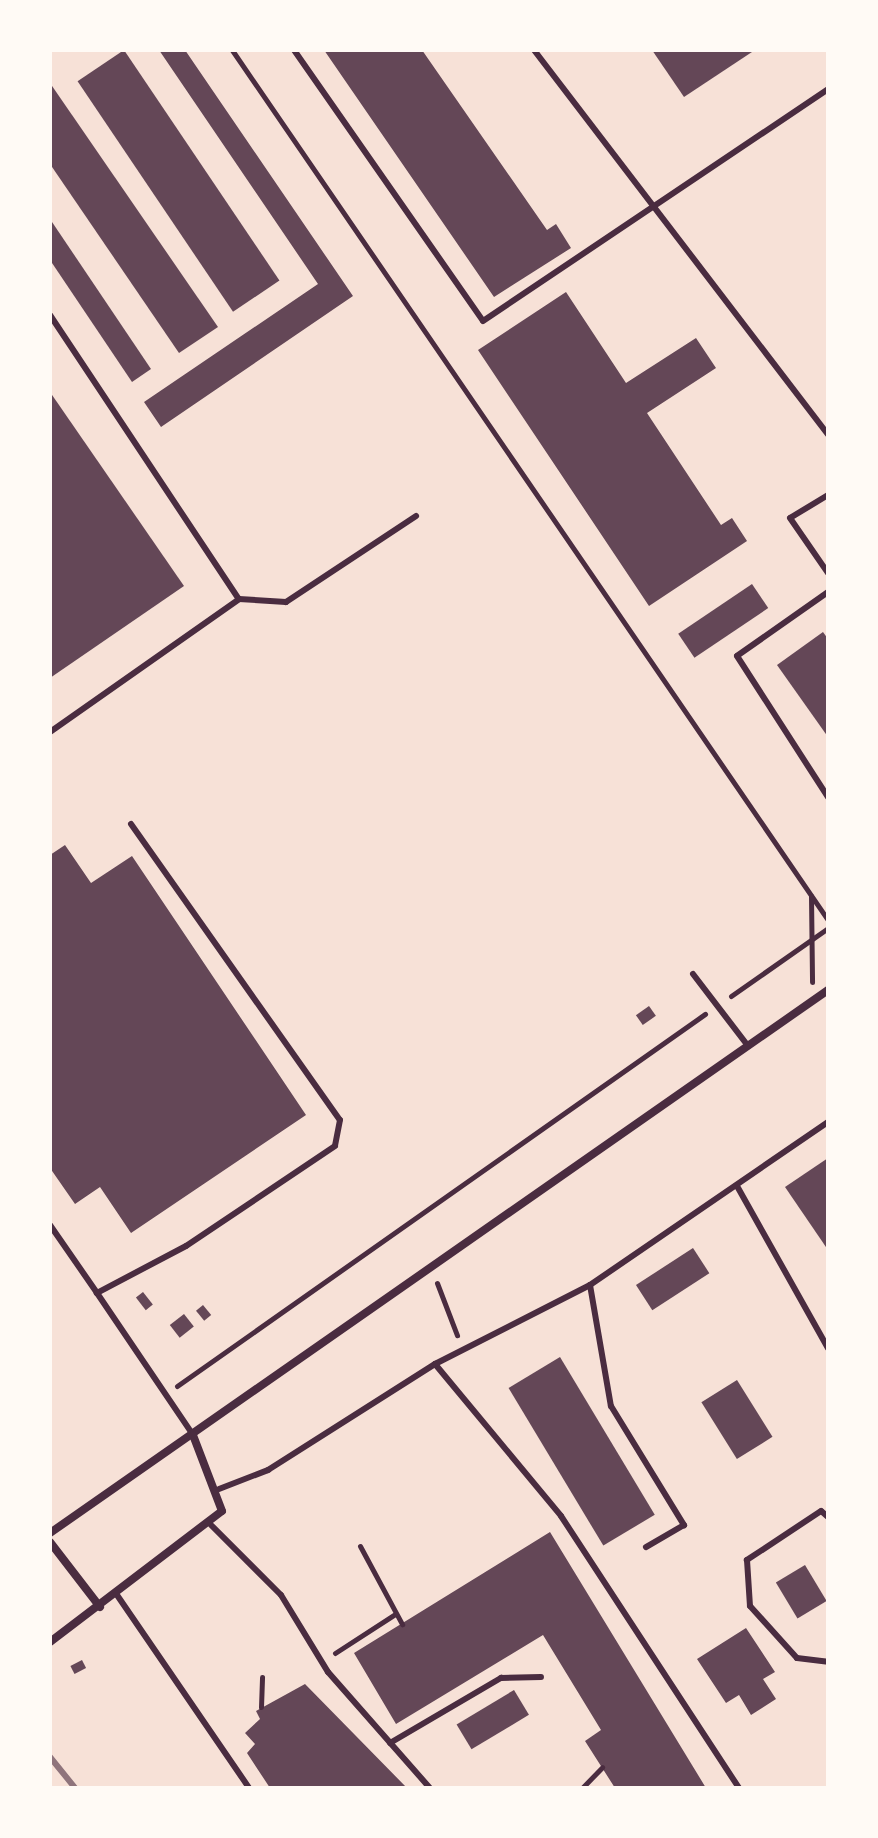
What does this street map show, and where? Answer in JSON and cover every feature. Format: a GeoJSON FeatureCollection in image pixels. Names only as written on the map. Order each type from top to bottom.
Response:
{"type":"FeatureCollection","features":[{"type":"Feature","properties":{"kind":"street"},"geometry":{"type":"LineString","coordinates":[[50,1533],[828,990]]}},
{"type":"Feature","properties":{"kind":"street"},"geometry":{"type":"LineString","coordinates":[[50,1642],[211,1525],[222,1511],[219,1489],[193,1435]]}},
{"type":"Feature","properties":{"kind":"street"},"geometry":{"type":"LineString","coordinates":[[50,1542],[100,1607]]}},
{"type":"Feature","properties":{"kind":"lane"},"geometry":{"type":"LineString","coordinates":[[294,50],[483,321],[828,89]]}},
{"type":"Feature","properties":{"kind":"lane"},"geometry":{"type":"LineString","coordinates":[[534,50],[658,206],[828,435]]}},
{"type":"Feature","properties":{"kind":"lane"},"geometry":{"type":"LineString","coordinates":[[50,315],[239,599]]}},
{"type":"Feature","properties":{"kind":"lane"},"geometry":{"type":"LineString","coordinates":[[828,495],[790,518],[828,573]]}},
{"type":"Feature","properties":{"kind":"lane"},"geometry":{"type":"LineString","coordinates":[[50,732],[239,599],[286,602],[416,516]]}},
{"type":"Feature","properties":{"kind":"lane"},"geometry":{"type":"LineString","coordinates":[[828,592],[737,656],[828,797]]}},
{"type":"Feature","properties":{"kind":"lane"},"geometry":{"type":"LineString","coordinates":[[97,1293],[186,1246],[335,1146],[340,1120],[131,824]]}},
{"type":"Feature","properties":{"kind":"lane"},"geometry":{"type":"LineString","coordinates":[[693,974],[748,1046]]}},
{"type":"Feature","properties":{"kind":"lane"},"geometry":{"type":"LineString","coordinates":[[219,1489],[268,1470],[435,1364],[590,1285],[828,1122]]}},
{"type":"Feature","properties":{"kind":"lane"},"geometry":{"type":"LineString","coordinates":[[737,1186],[828,1348]]}},
{"type":"Feature","properties":{"kind":"lane"},"geometry":{"type":"LineString","coordinates":[[50,1225],[168,1392],[193,1435]]}},
{"type":"Feature","properties":{"kind":"lane"},"geometry":{"type":"LineString","coordinates":[[590,1285],[611,1406],[684,1525],[646,1547]]}},
{"type":"Feature","properties":{"kind":"lane"},"geometry":{"type":"LineString","coordinates":[[435,1364],[561,1516],[739,1788]]}},
{"type":"Feature","properties":{"kind":"lane"},"geometry":{"type":"LineString","coordinates":[[828,1517],[821,1511],[747,1560],[750,1606],[797,1658],[828,1662]]}},
{"type":"Feature","properties":{"kind":"lane"},"geometry":{"type":"LineString","coordinates":[[211,1525],[281,1595],[328,1672],[430,1788]]}},
{"type":"Feature","properties":{"kind":"lane"},"geometry":{"type":"LineString","coordinates":[[117,1595],[249,1788]]}},
{"type":"Feature","properties":{"kind":"lane"},"geometry":{"type":"LineString","coordinates":[[390,1743],[501,1678],[541,1677]]}},
{"type":"Feature","properties":{"kind":"path"},"geometry":{"type":"LineString","coordinates":[[232,50],[828,920]]}},
{"type":"Feature","properties":{"kind":"path"},"geometry":{"type":"LineString","coordinates":[[811,895],[813,1000]]}},
{"type":"Feature","properties":{"kind":"path"},"geometry":{"type":"LineString","coordinates":[[731,996],[828,928]]}},
{"type":"Feature","properties":{"kind":"path"},"geometry":{"type":"LineString","coordinates":[[168,1392],[706,1014]]}},
{"type":"Feature","properties":{"kind":"path"},"geometry":{"type":"LineString","coordinates":[[437,1283],[463,1352]]}},
{"type":"Feature","properties":{"kind":"path"},"geometry":{"type":"LineString","coordinates":[[360,1546],[402,1624]]}},
{"type":"Feature","properties":{"kind":"path"},"geometry":{"type":"LineString","coordinates":[[337,1652],[395,1614]]}},
{"type":"Feature","properties":{"kind":"path"},"geometry":{"type":"LineString","coordinates":[[261,1707],[262,1677]]}},
{"type":"Feature","properties":{"kind":"path"},"geometry":{"type":"LineString","coordinates":[[582,1788],[602,1767]]}},
{"type":"Feature","properties":{"kind":"building"},"geometry":{"type":"Polygon","coordinates":[[[124,50],[279,280],[233,312],[78,81],[124,50]]]}},
{"type":"Feature","properties":{"kind":"building"},"geometry":{"type":"Polygon","coordinates":[[[159,50],[185,50],[353,296],[161,427],[144,402],[318,284],[159,50]]]}},
{"type":"Feature","properties":{"kind":"building"},"geometry":{"type":"Polygon","coordinates":[[[324,50],[422,50],[547,230],[556,224],[571,248],[494,297],[324,50]]]}},
{"type":"Feature","properties":{"kind":"building"},"geometry":{"type":"Polygon","coordinates":[[[652,50],[755,50],[684,97],[652,50]]]}},
{"type":"Feature","properties":{"kind":"building"},"geometry":{"type":"Polygon","coordinates":[[[50,83],[218,327],[179,353],[50,164],[50,83]]]}},
{"type":"Feature","properties":{"kind":"building"},"geometry":{"type":"Polygon","coordinates":[[[50,219],[151,369],[132,382],[50,260],[50,219]]]}},
{"type":"Feature","properties":{"kind":"building"},"geometry":{"type":"Polygon","coordinates":[[[566,292],[626,383],[696,338],[716,368],[647,413],[721,525],[732,518],[747,541],[649,606],[478,350],[566,292]]]}},
{"type":"Feature","properties":{"kind":"building"},"geometry":{"type":"Polygon","coordinates":[[[50,392],[184,586],[50,678],[50,392]]]}},
{"type":"Feature","properties":{"kind":"building"},"geometry":{"type":"Polygon","coordinates":[[[752,584],[768,608],[694,658],[678,634],[752,584]]]}},
{"type":"Feature","properties":{"kind":"building"},"geometry":{"type":"Polygon","coordinates":[[[823,632],[828,639],[828,737],[777,665],[823,632]]]}},
{"type":"Feature","properties":{"kind":"building"},"geometry":{"type":"Polygon","coordinates":[[[65,845],[91,883],[132,856],[306,1115],[131,1233],[100,1187],[75,1204],[50,1168],[50,855],[65,845]]]}},
{"type":"Feature","properties":{"kind":"building"},"geometry":{"type":"Polygon","coordinates":[[[649,1006],[656,1016],[643,1025],[636,1015],[649,1006]]]}},
{"type":"Feature","properties":{"kind":"building"},"geometry":{"type":"Polygon","coordinates":[[[828,1158],[828,1250],[785,1187],[828,1158]]]}},
{"type":"Feature","properties":{"kind":"building"},"geometry":{"type":"Polygon","coordinates":[[[693,1248],[709,1273],[652,1310],[636,1285],[693,1248]]]}},
{"type":"Feature","properties":{"kind":"building"},"geometry":{"type":"Polygon","coordinates":[[[143,1292],[153,1305],[146,1310],[136,1298],[143,1292]]]}},
{"type":"Feature","properties":{"kind":"building"},"geometry":{"type":"Polygon","coordinates":[[[203,1305],[211,1315],[204,1321],[196,1311],[203,1305]]]}},
{"type":"Feature","properties":{"kind":"building"},"geometry":{"type":"Polygon","coordinates":[[[184,1314],[194,1327],[180,1338],[170,1325],[184,1314]]]}},
{"type":"Feature","properties":{"kind":"building"},"geometry":{"type":"Polygon","coordinates":[[[560,1357],[655,1515],[603,1546],[509,1388],[560,1357]]]}},
{"type":"Feature","properties":{"kind":"building"},"geometry":{"type":"Polygon","coordinates":[[[737,1380],[773,1437],[737,1459],[701,1402],[737,1380]]]}},
{"type":"Feature","properties":{"kind":"building"},"geometry":{"type":"Polygon","coordinates":[[[550,1532],[706,1788],[615,1788],[585,1741],[601,1730],[543,1635],[396,1724],[354,1653],[550,1532]]]}},
{"type":"Feature","properties":{"kind":"building"},"geometry":{"type":"Polygon","coordinates":[[[805,1565],[827,1601],[797,1619],[776,1583],[805,1565]]]}},
{"type":"Feature","properties":{"kind":"building"},"geometry":{"type":"Polygon","coordinates":[[[746,1628],[775,1672],[763,1679],[776,1699],[751,1715],[739,1695],[726,1703],[697,1659],[746,1628]]]}},
{"type":"Feature","properties":{"kind":"building"},"geometry":{"type":"Polygon","coordinates":[[[82,1660],[86,1668],[75,1674],[70,1666],[82,1660]]]}},
{"type":"Feature","properties":{"kind":"building"},"geometry":{"type":"Polygon","coordinates":[[[305,1684],[407,1788],[270,1788],[247,1753],[255,1744],[245,1733],[260,1719],[256,1711],[305,1684]]]}},
{"type":"Feature","properties":{"kind":"building"},"geometry":{"type":"Polygon","coordinates":[[[514,1690],[529,1715],[472,1749],[457,1725],[514,1690]]]}},
{"type":"Feature","properties":{"kind":"railway"},"geometry":{"type":"LineString","coordinates":[[50,1757],[75,1788]]}}]}
